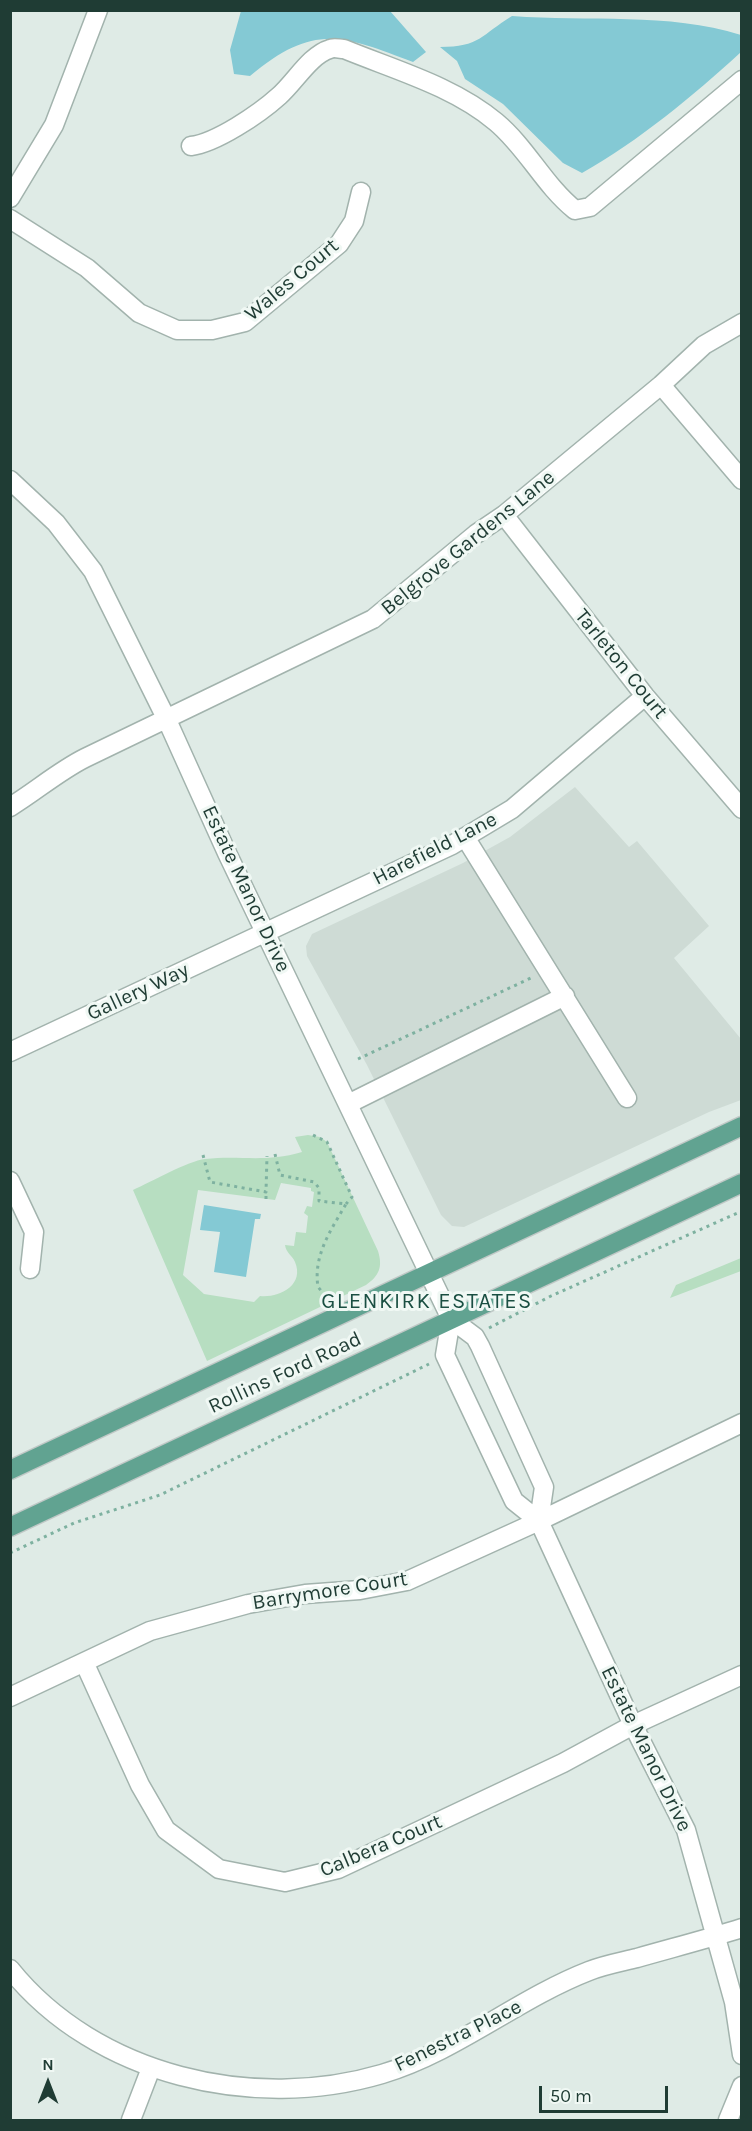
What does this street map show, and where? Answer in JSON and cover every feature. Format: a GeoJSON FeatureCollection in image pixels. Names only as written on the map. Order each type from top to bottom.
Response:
{"type":"FeatureCollection","features":[{"type":"Feature","properties":{"kind":"main road","name":"Rollins Ford Road"},"geometry":{"type":"LineString","coordinates":[[10,1470],[741,1126]]}},
{"type":"Feature","properties":{"kind":"main road","name":"Rollins Ford Road"},"geometry":{"type":"LineString","coordinates":[[10,1527],[741,1183]]}},
{"type":"Feature","properties":{"kind":"street"},"geometry":{"type":"LineString","coordinates":[[10,198],[54,125],[98,10]]}},
{"type":"Feature","properties":{"kind":"street"},"geometry":{"type":"LineString","coordinates":[[190,146],[204,144],[255,114],[279,96],[320,54],[332,48],[344,50],[428,82],[467,102],[496,122],[525,151],[558,196],[575,210],[590,207],[741,80]]}},
{"type":"Feature","properties":{"kind":"street","name":"Wales Court"},"geometry":{"type":"LineString","coordinates":[[10,219],[87,268],[139,313],[177,330],[212,330],[245,322],[339,244],[354,220],[361,192]]}},
{"type":"Feature","properties":{"kind":"street","name":"Belgrove Gardens Lane"},"geometry":{"type":"LineString","coordinates":[[10,807],[45,785],[67,767],[373,619],[476,534],[504,515],[661,385],[704,345],[741,323]]}},
{"type":"Feature","properties":{"kind":"street"},"geometry":{"type":"LineString","coordinates":[[661,385],[741,480]]}},
{"type":"Feature","properties":{"kind":"street","name":"Estate Manor Drive"},"geometry":{"type":"LineString","coordinates":[[10,480],[56,524],[93,571],[167,720],[451,1319],[475,1337],[544,1487],[539,1521]]}},
{"type":"Feature","properties":{"kind":"street","name":"Tarleton Court"},"geometry":{"type":"LineString","coordinates":[[504,515],[645,696],[741,809]]}},
{"type":"Feature","properties":{"kind":"street","name":"Harefield Lane"},"geometry":{"type":"LineString","coordinates":[[266,932],[465,837],[512,808],[645,696]]}},
{"type":"Feature","properties":{"kind":"street"},"geometry":{"type":"LineString","coordinates":[[465,837],[566,996],[627,1098]]}},
{"type":"Feature","properties":{"kind":"street","name":"Gallery Way"},"geometry":{"type":"LineString","coordinates":[[10,1052],[266,932]]}},
{"type":"Feature","properties":{"kind":"street"},"geometry":{"type":"LineString","coordinates":[[348,1104],[566,996]]}},
{"type":"Feature","properties":{"kind":"street"},"geometry":{"type":"LineString","coordinates":[[10,1181],[34,1232],[30,1269]]}},
{"type":"Feature","properties":{"kind":"street","name":"Estate Manor Drive"},"geometry":{"type":"LineString","coordinates":[[451,1319],[445,1354],[514,1500],[539,1521],[633,1725],[686,1830],[734,2002],[741,2055]]}},
{"type":"Feature","properties":{"kind":"street","name":"Barrymore Court"},"geometry":{"type":"LineString","coordinates":[[10,1697],[150,1631],[248,1604],[305,1594],[360,1590],[407,1581],[539,1521],[741,1423]]}},
{"type":"Feature","properties":{"kind":"street","name":"Calbera Court"},"geometry":{"type":"LineString","coordinates":[[84,1662],[140,1785],[166,1830],[219,1869],[285,1882],[338,1869],[741,1675]]}},
{"type":"Feature","properties":{"kind":"street","name":"Fenestra Place"},"geometry":{"type":"LineString","coordinates":[[10,1969],[60,2018],[105,2046],[151,2067],[202,2080],[267,2090],[311,2088],[382,2074],[445,2048],[589,1971],[741,1928]]}},
{"type":"Feature","properties":{"kind":"street"},"geometry":{"type":"LineString","coordinates":[[131,2121],[151,2067]]}},
{"type":"Feature","properties":{"kind":"street"},"geometry":{"type":"LineString","coordinates":[[728,2121],[741,2086]]}},
{"type":"Feature","properties":{"kind":"path"},"geometry":{"type":"LineString","coordinates":[[358,1059],[548,968]]}},
{"type":"Feature","properties":{"kind":"path"},"geometry":{"type":"LineString","coordinates":[[313,1135],[327,1142],[352,1197],[326,1239],[318,1264],[318,1287],[330,1301]]}},
{"type":"Feature","properties":{"kind":"path"},"geometry":{"type":"LineString","coordinates":[[275,1154],[280,1175],[314,1182],[319,1188],[319,1201]]}},
{"type":"Feature","properties":{"kind":"path"},"geometry":{"type":"LineString","coordinates":[[203,1155],[210,1182],[267,1192]]}},
{"type":"Feature","properties":{"kind":"path"},"geometry":{"type":"LineString","coordinates":[[266,1199],[267,1156]]}},
{"type":"Feature","properties":{"kind":"path"},"geometry":{"type":"LineString","coordinates":[[313,1200],[346,1204]]}},
{"type":"Feature","properties":{"kind":"path"},"geometry":{"type":"LineString","coordinates":[[499,1322],[741,1211]]}},
{"type":"Feature","properties":{"kind":"path"},"geometry":{"type":"LineString","coordinates":[[10,1553],[74,1523],[160,1495],[424,1368]]}},
{"type":"Feature","properties":{"kind":"shaded area"},"geometry":{"type":"Polygon","coordinates":[[[575,787],[629,847],[637,841],[709,926],[674,958],[741,1039],[741,1100],[709,1112],[464,1227],[452,1226],[441,1215],[367,1065],[307,956],[306,946],[312,934],[463,863],[510,837],[575,787]]]}},
{"type":"Feature","properties":{"kind":"green space"},"geometry":{"type":"Polygon","coordinates":[[[308,1135],[320,1137],[327,1142],[378,1251],[379,1271],[366,1285],[207,1361],[133,1190],[179,1168],[205,1159],[264,1158],[302,1152],[295,1137],[308,1135]],[[281,1183],[275,1200],[198,1190],[183,1275],[204,1294],[254,1302],[260,1296],[274,1295],[288,1289],[296,1278],[297,1270],[285,1245],[294,1246],[296,1232],[306,1233],[308,1216],[304,1213],[307,1206],[312,1207],[314,1192],[311,1188],[281,1183]]]}},
{"type":"Feature","properties":{"kind":"green space"},"geometry":{"type":"Polygon","coordinates":[[[741,1258],[741,1271],[670,1298],[676,1285],[741,1258]]]}},
{"type":"Feature","properties":{"kind":"water"},"geometry":{"type":"Polygon","coordinates":[[[241,11],[390,11],[426,52],[413,62],[366,45],[328,39],[311,41],[292,48],[272,59],[250,76],[234,74],[230,50],[241,11]]]}},
{"type":"Feature","properties":{"kind":"water"},"geometry":{"type":"Polygon","coordinates":[[[512,16],[657,20],[685,23],[741,35],[741,52],[665,117],[582,173],[563,163],[503,104],[465,79],[457,61],[440,47],[464,45],[479,39],[512,16]]]}},
{"type":"Feature","properties":{"kind":"water"},"geometry":{"type":"Polygon","coordinates":[[[204,1205],[261,1214],[260,1219],[255,1219],[246,1277],[214,1272],[220,1232],[200,1230],[204,1205]]]}},
{"type":"Feature","properties":{"kind":"district","name":"GLENKIRK ESTATES"},"geometry":{"type":"Point","coordinates":[427,1302]}}]}
